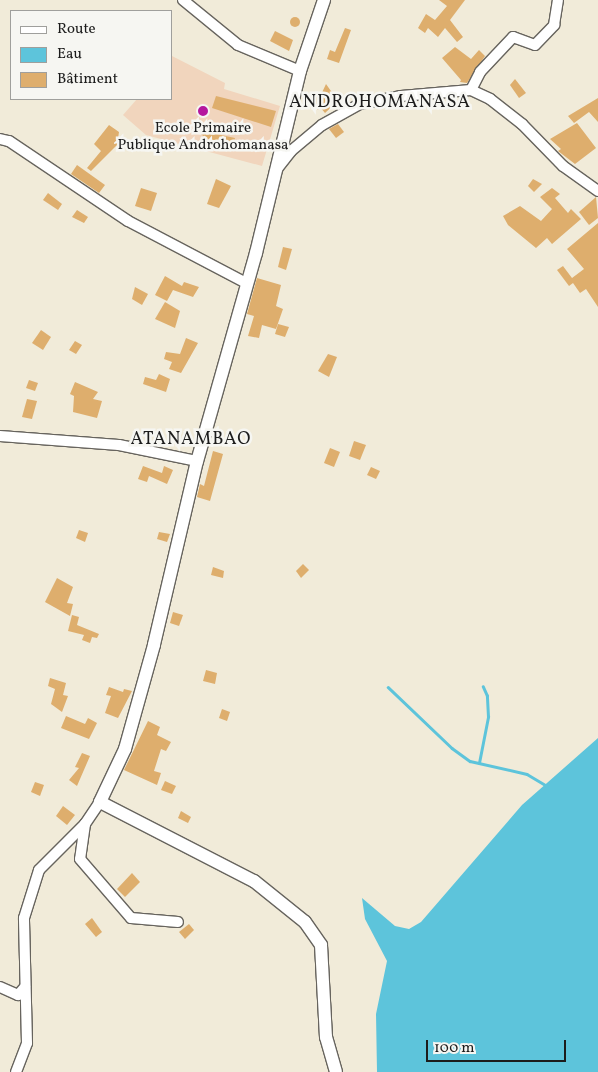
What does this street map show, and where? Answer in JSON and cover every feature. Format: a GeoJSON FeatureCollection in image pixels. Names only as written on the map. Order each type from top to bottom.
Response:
{"type":"FeatureCollection","features":[{"type":"Feature","properties":{"kind":"street"},"geometry":{"type":"LineString","coordinates":[[183,0],[238,45],[300,71]]}},
{"type":"Feature","properties":{"kind":"street"},"geometry":{"type":"LineString","coordinates":[[16,1072],[27,1043],[24,918],[39,870],[85,824],[100,802],[125,749],[154,646],[197,461],[246,283],[300,71],[324,0]]}},
{"type":"Feature","properties":{"kind":"street"},"geometry":{"type":"LineString","coordinates":[[471,90],[480,72],[513,37],[534,44],[554,25],[558,0]]}},
{"type":"Feature","properties":{"kind":"street"},"geometry":{"type":"LineString","coordinates":[[273,174],[291,150],[322,126],[360,104],[401,96],[471,90],[498,105],[563,166],[598,191]]}},
{"type":"Feature","properties":{"kind":"street"},"geometry":{"type":"LineString","coordinates":[[0,139],[9,141],[128,221],[246,283]]}},
{"type":"Feature","properties":{"kind":"street"},"geometry":{"type":"LineString","coordinates":[[0,436],[119,445],[197,461]]}},
{"type":"Feature","properties":{"kind":"street"},"geometry":{"type":"LineString","coordinates":[[100,802],[246,877],[305,922],[321,945],[326,1037],[336,1072]]}},
{"type":"Feature","properties":{"kind":"street"},"geometry":{"type":"LineString","coordinates":[[85,824],[80,859],[131,918],[178,922]]}},
{"type":"Feature","properties":{"kind":"street"},"geometry":{"type":"LineString","coordinates":[[0,987],[18,995],[26,987]]}},
{"type":"Feature","properties":{"kind":"shaded area","name":"Ecole Primaire Publique Androhomanasa"},"geometry":{"type":"Polygon","coordinates":[[[172,56],[225,83],[224,89],[280,106],[262,166],[146,135],[123,115],[136,100],[172,100],[172,56]]]}},
{"type":"Feature","properties":{"kind":"water"},"geometry":{"type":"Polygon","coordinates":[[[598,738],[598,1072],[377,1072],[376,1014],[387,961],[365,919],[362,898],[395,926],[409,929],[421,922],[522,805],[598,738]]]}},
{"type":"Feature","properties":{"kind":"building"},"geometry":{"type":"Polygon","coordinates":[[[439,0],[465,0],[450,20],[463,37],[457,42],[445,28],[438,37],[428,28],[425,33],[418,28],[426,14],[435,20],[447,6],[439,0]]]}},
{"type":"Feature","properties":{"kind":"building"},"geometry":{"type":"Polygon","coordinates":[[[293,17],[297,17],[300,22],[299,26],[293,27],[290,24],[290,20],[293,17]]]}},
{"type":"Feature","properties":{"kind":"building"},"geometry":{"type":"Polygon","coordinates":[[[345,28],[351,30],[339,63],[327,59],[330,50],[335,52],[345,28]]]}},
{"type":"Feature","properties":{"kind":"building"},"geometry":{"type":"Polygon","coordinates":[[[275,31],[293,40],[289,51],[270,41],[275,31]]]}},
{"type":"Feature","properties":{"kind":"building"},"geometry":{"type":"Polygon","coordinates":[[[455,47],[471,59],[479,50],[485,56],[467,83],[460,82],[461,80],[442,58],[455,47]]]}},
{"type":"Feature","properties":{"kind":"building"},"geometry":{"type":"Polygon","coordinates":[[[515,79],[526,93],[519,98],[510,85],[515,79]]]}},
{"type":"Feature","properties":{"kind":"building"},"geometry":{"type":"Polygon","coordinates":[[[326,84],[338,101],[325,113],[320,107],[318,110],[309,103],[315,95],[319,99],[326,84]]]}},
{"type":"Feature","properties":{"kind":"building"},"geometry":{"type":"Polygon","coordinates":[[[216,96],[276,111],[271,127],[212,108],[216,96]]]}},
{"type":"Feature","properties":{"kind":"building"},"geometry":{"type":"Polygon","coordinates":[[[598,98],[598,122],[589,112],[574,123],[568,116],[598,98]]]}},
{"type":"Feature","properties":{"kind":"building"},"geometry":{"type":"Polygon","coordinates":[[[577,123],[596,148],[575,164],[558,151],[561,149],[550,139],[577,123]]]}},
{"type":"Feature","properties":{"kind":"building"},"geometry":{"type":"Polygon","coordinates":[[[338,124],[344,132],[336,138],[329,129],[338,124]]]}},
{"type":"Feature","properties":{"kind":"building"},"geometry":{"type":"Polygon","coordinates":[[[109,125],[119,132],[117,145],[91,171],[87,168],[101,151],[94,144],[109,125]]]}},
{"type":"Feature","properties":{"kind":"building"},"geometry":{"type":"Polygon","coordinates":[[[193,129],[235,138],[232,150],[209,144],[211,141],[193,129]]]}},
{"type":"Feature","properties":{"kind":"building"},"geometry":{"type":"Polygon","coordinates":[[[77,165],[105,185],[99,193],[71,174],[77,165]]]}},
{"type":"Feature","properties":{"kind":"building"},"geometry":{"type":"Polygon","coordinates":[[[216,179],[231,186],[219,208],[207,204],[216,179]]]}},
{"type":"Feature","properties":{"kind":"building"},"geometry":{"type":"Polygon","coordinates":[[[533,179],[542,184],[534,192],[528,186],[533,179]]]}},
{"type":"Feature","properties":{"kind":"building"},"geometry":{"type":"Polygon","coordinates":[[[141,188],[157,193],[151,211],[135,206],[141,188]]]}},
{"type":"Feature","properties":{"kind":"building"},"geometry":{"type":"Polygon","coordinates":[[[552,188],[560,194],[555,198],[568,213],[571,209],[581,219],[552,244],[547,238],[536,248],[508,225],[503,216],[520,206],[541,221],[552,209],[540,197],[552,188]]]}},
{"type":"Feature","properties":{"kind":"building"},"geometry":{"type":"Polygon","coordinates":[[[48,193],[62,204],[58,210],[43,200],[48,193]]]}},
{"type":"Feature","properties":{"kind":"building"},"geometry":{"type":"Polygon","coordinates":[[[596,197],[598,218],[589,225],[579,212],[596,197]]]}},
{"type":"Feature","properties":{"kind":"building"},"geometry":{"type":"Polygon","coordinates":[[[77,210],[88,217],[84,223],[72,217],[77,210]]]}},
{"type":"Feature","properties":{"kind":"building"},"geometry":{"type":"Polygon","coordinates":[[[598,223],[598,307],[586,289],[580,293],[573,283],[569,286],[557,270],[563,266],[572,278],[584,269],[567,249],[598,223]]]}},
{"type":"Feature","properties":{"kind":"building"},"geometry":{"type":"Polygon","coordinates":[[[283,247],[292,249],[286,270],[278,267],[283,247]]]}},
{"type":"Feature","properties":{"kind":"building"},"geometry":{"type":"Polygon","coordinates":[[[165,276],[182,286],[184,282],[199,287],[193,297],[173,290],[167,301],[155,295],[165,276]]]}},
{"type":"Feature","properties":{"kind":"building"},"geometry":{"type":"Polygon","coordinates":[[[257,278],[281,285],[276,306],[283,309],[276,329],[262,325],[259,338],[248,336],[254,316],[247,314],[257,278]]]}},
{"type":"Feature","properties":{"kind":"building"},"geometry":{"type":"Polygon","coordinates":[[[135,287],[148,294],[142,305],[132,299],[135,287]]]}},
{"type":"Feature","properties":{"kind":"building"},"geometry":{"type":"Polygon","coordinates":[[[165,302],[180,311],[175,328],[155,319],[165,302]]]}},
{"type":"Feature","properties":{"kind":"building"},"geometry":{"type":"Polygon","coordinates":[[[278,324],[289,327],[285,337],[275,334],[278,324]]]}},
{"type":"Feature","properties":{"kind":"building"},"geometry":{"type":"Polygon","coordinates":[[[41,330],[51,337],[43,350],[32,343],[41,330]]]}},
{"type":"Feature","properties":{"kind":"building"},"geometry":{"type":"Polygon","coordinates":[[[186,338],[198,343],[181,373],[169,369],[172,362],[164,359],[166,352],[180,354],[186,338]]]}},
{"type":"Feature","properties":{"kind":"building"},"geometry":{"type":"Polygon","coordinates":[[[75,341],[82,345],[76,354],[69,350],[75,341]]]}},
{"type":"Feature","properties":{"kind":"building"},"geometry":{"type":"Polygon","coordinates":[[[328,354],[337,357],[329,377],[318,371],[328,354]]]}},
{"type":"Feature","properties":{"kind":"building"},"geometry":{"type":"Polygon","coordinates":[[[159,374],[170,379],[166,392],[143,384],[145,377],[156,380],[159,374]]]}},
{"type":"Feature","properties":{"kind":"building"},"geometry":{"type":"Polygon","coordinates":[[[29,380],[38,383],[35,391],[26,388],[29,380]]]}},
{"type":"Feature","properties":{"kind":"building"},"geometry":{"type":"Polygon","coordinates":[[[75,382],[98,392],[93,399],[102,401],[97,418],[73,412],[74,396],[70,394],[75,382]]]}},
{"type":"Feature","properties":{"kind":"building"},"geometry":{"type":"Polygon","coordinates":[[[27,399],[37,401],[32,419],[22,417],[27,399]]]}},
{"type":"Feature","properties":{"kind":"building"},"geometry":{"type":"Polygon","coordinates":[[[354,441],[366,445],[360,460],[349,456],[354,441]]]}},
{"type":"Feature","properties":{"kind":"building"},"geometry":{"type":"Polygon","coordinates":[[[330,448],[340,452],[334,467],[324,463],[330,448]]]}},
{"type":"Feature","properties":{"kind":"building"},"geometry":{"type":"Polygon","coordinates":[[[213,451],[223,454],[210,501],[197,497],[200,484],[204,486],[213,451]]]}},
{"type":"Feature","properties":{"kind":"building"},"geometry":{"type":"Polygon","coordinates":[[[143,466],[162,473],[164,466],[173,470],[167,484],[149,476],[147,482],[138,479],[143,466]]]}},
{"type":"Feature","properties":{"kind":"building"},"geometry":{"type":"Polygon","coordinates":[[[371,467],[380,471],[376,479],[367,475],[371,467]]]}},
{"type":"Feature","properties":{"kind":"building"},"geometry":{"type":"Polygon","coordinates":[[[79,530],[88,533],[85,542],[76,538],[79,530]]]}},
{"type":"Feature","properties":{"kind":"building"},"geometry":{"type":"Polygon","coordinates":[[[159,532],[170,534],[167,542],[157,539],[159,532]]]}},
{"type":"Feature","properties":{"kind":"building"},"geometry":{"type":"Polygon","coordinates":[[[303,564],[309,570],[301,578],[296,571],[303,564]]]}},
{"type":"Feature","properties":{"kind":"building"},"geometry":{"type":"Polygon","coordinates":[[[213,567],[224,571],[223,578],[211,575],[213,567]]]}},
{"type":"Feature","properties":{"kind":"building"},"geometry":{"type":"Polygon","coordinates":[[[57,578],[73,587],[67,603],[73,604],[70,616],[45,602],[57,578]]]}},
{"type":"Feature","properties":{"kind":"building"},"geometry":{"type":"Polygon","coordinates":[[[173,612],[183,615],[179,626],[170,623],[173,612]]]}},
{"type":"Feature","properties":{"kind":"building"},"geometry":{"type":"Polygon","coordinates":[[[72,615],[79,617],[77,625],[99,634],[97,638],[92,637],[90,643],[82,640],[84,635],[68,631],[72,615]]]}},
{"type":"Feature","properties":{"kind":"building"},"geometry":{"type":"Polygon","coordinates":[[[206,670],[217,673],[215,684],[203,681],[206,670]]]}},
{"type":"Feature","properties":{"kind":"building"},"geometry":{"type":"Polygon","coordinates":[[[50,678],[66,683],[63,695],[68,696],[62,712],[51,704],[55,689],[48,686],[50,678]]]}},
{"type":"Feature","properties":{"kind":"building"},"geometry":{"type":"Polygon","coordinates":[[[109,687],[123,692],[124,689],[132,691],[118,718],[105,713],[111,696],[106,695],[109,687]]]}},
{"type":"Feature","properties":{"kind":"building"},"geometry":{"type":"Polygon","coordinates":[[[222,709],[230,712],[227,721],[219,718],[222,709]]]}},
{"type":"Feature","properties":{"kind":"building"},"geometry":{"type":"Polygon","coordinates":[[[66,716],[85,724],[88,718],[97,723],[89,739],[61,728],[66,716]]]}},
{"type":"Feature","properties":{"kind":"building"},"geometry":{"type":"Polygon","coordinates":[[[148,721],[160,727],[157,735],[171,742],[166,751],[161,749],[154,771],[161,773],[157,785],[124,770],[148,721]]]}},
{"type":"Feature","properties":{"kind":"building"},"geometry":{"type":"Polygon","coordinates":[[[82,753],[90,756],[77,786],[69,780],[79,768],[75,767],[82,753]]]}},
{"type":"Feature","properties":{"kind":"building"},"geometry":{"type":"Polygon","coordinates":[[[165,781],[176,786],[172,794],[161,790],[165,781]]]}},
{"type":"Feature","properties":{"kind":"building"},"geometry":{"type":"Polygon","coordinates":[[[35,782],[44,785],[40,796],[31,792],[35,782]]]}},
{"type":"Feature","properties":{"kind":"building"},"geometry":{"type":"Polygon","coordinates":[[[63,806],[75,815],[67,825],[56,816],[63,806]]]}},
{"type":"Feature","properties":{"kind":"building"},"geometry":{"type":"Polygon","coordinates":[[[181,811],[191,817],[188,823],[178,818],[181,811]]]}},
{"type":"Feature","properties":{"kind":"building"},"geometry":{"type":"Polygon","coordinates":[[[132,873],[140,882],[125,897],[117,889],[132,873]]]}},
{"type":"Feature","properties":{"kind":"building"},"geometry":{"type":"Polygon","coordinates":[[[92,918],[102,932],[96,937],[85,924],[92,918]]]}},
{"type":"Feature","properties":{"kind":"building"},"geometry":{"type":"Polygon","coordinates":[[[189,924],[194,930],[185,939],[179,932],[189,924]]]}},
{"type":"Feature","properties":{"kind":"waterway"},"geometry":{"type":"LineString","coordinates":[[388,687],[452,748],[470,761],[527,774],[547,786]]}},
{"type":"Feature","properties":{"kind":"waterway"},"geometry":{"type":"LineString","coordinates":[[479,763],[488,717],[487,696],[483,687]]}},
{"type":"Feature","properties":{"kind":"place","name":"Ecole Primaire Publique Androhomanasa"},"geometry":{"type":"Point","coordinates":[203,111]}},
{"type":"Feature","properties":{"kind":"district","name":"ANDROHOMANASA"},"geometry":{"type":"Point","coordinates":[380,103]}},
{"type":"Feature","properties":{"kind":"district","name":"ATANAMBAO"},"geometry":{"type":"Point","coordinates":[191,440]}}]}
